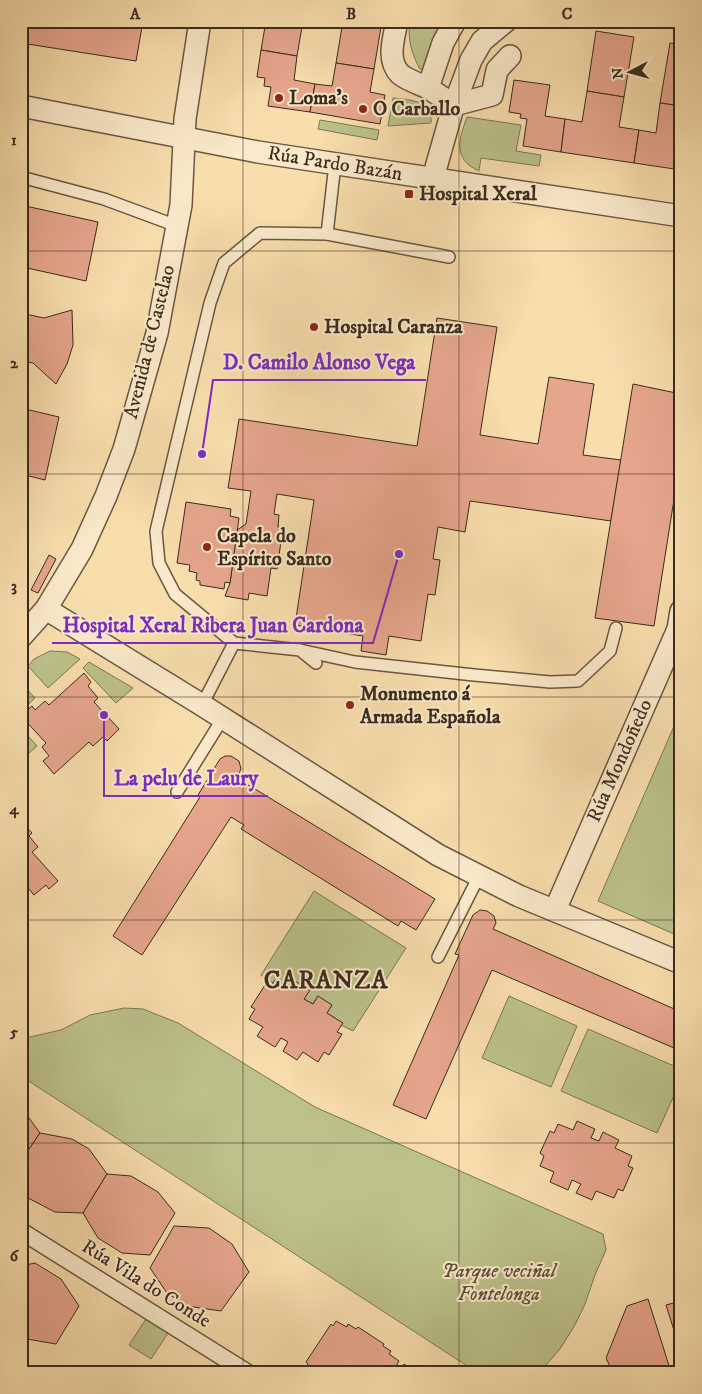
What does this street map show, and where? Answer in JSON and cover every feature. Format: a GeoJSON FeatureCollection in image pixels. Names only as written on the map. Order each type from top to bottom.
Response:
{"type":"FeatureCollection","features":[{"type":"Feature","properties":{"kind":"street","name":"Avenida de Castelao"},"geometry":{"type":"LineString","coordinates":[[21,637],[46,609],[82,549],[106,496],[124,449],[157,333],[181,206],[184,138],[200,21]]}},
{"type":"Feature","properties":{"kind":"street"},"geometry":{"type":"LineString","coordinates":[[396,21],[392,50],[394,64],[401,74],[454,104],[492,95],[497,70],[510,56]]}},
{"type":"Feature","properties":{"kind":"street"},"geometry":{"type":"LineString","coordinates":[[428,88],[443,43],[455,21]]}},
{"type":"Feature","properties":{"kind":"street"},"geometry":{"type":"LineString","coordinates":[[433,178],[454,104],[471,60],[482,41],[506,21]]}},
{"type":"Feature","properties":{"kind":"street","name":"Rúa Pardo Bazán"},"geometry":{"type":"LineString","coordinates":[[21,106],[184,138],[335,164],[681,216]]}},
{"type":"Feature","properties":{"kind":"street"},"geometry":{"type":"LineString","coordinates":[[46,609],[223,718],[438,855],[519,896],[681,962]]}},
{"type":"Feature","properties":{"kind":"street","name":"Rúa Mondoñedo"},"geometry":{"type":"LineString","coordinates":[[555,910],[678,629],[681,611]]}},
{"type":"Feature","properties":{"kind":"street","name":"Rúa Vila do Conde"},"geometry":{"type":"LineString","coordinates":[[21,1231],[248,1373]]}},
{"type":"Feature","properties":{"kind":"lane"},"geometry":{"type":"LineString","coordinates":[[327,234],[335,164]]}},
{"type":"Feature","properties":{"kind":"lane"},"geometry":{"type":"LineString","coordinates":[[21,177],[104,199],[177,226]]}},
{"type":"Feature","properties":{"kind":"lane"},"geometry":{"type":"LineString","coordinates":[[449,257],[327,234],[260,233],[224,264],[210,303],[156,531],[160,563],[175,594],[234,643],[300,650],[355,662],[550,682],[578,681],[610,651],[616,628]]}},
{"type":"Feature","properties":{"kind":"lane"},"geometry":{"type":"LineString","coordinates":[[202,705],[234,643]]}},
{"type":"Feature","properties":{"kind":"lane"},"geometry":{"type":"LineString","coordinates":[[300,650],[316,663]]}},
{"type":"Feature","properties":{"kind":"lane"},"geometry":{"type":"LineString","coordinates":[[177,792],[223,718]]}},
{"type":"Feature","properties":{"kind":"lane"},"geometry":{"type":"LineString","coordinates":[[438,956],[479,876]]}},
{"type":"Feature","properties":{"kind":"green space"},"geometry":{"type":"Polygon","coordinates":[[[410,21],[446,21],[425,70],[420,69],[413,52],[409,34],[410,21]]]}},
{"type":"Feature","properties":{"kind":"green space"},"geometry":{"type":"Polygon","coordinates":[[[393,98],[413,101],[424,106],[431,115],[431,123],[388,126],[393,98]]]}},
{"type":"Feature","properties":{"kind":"green space"},"geometry":{"type":"Polygon","coordinates":[[[467,117],[521,125],[516,151],[541,155],[539,166],[481,158],[479,171],[470,166],[461,154],[460,148],[460,141],[467,117]]]}},
{"type":"Feature","properties":{"kind":"green space"},"geometry":{"type":"Polygon","coordinates":[[[320,120],[379,130],[377,140],[318,129],[320,120]]]}},
{"type":"Feature","properties":{"kind":"green space"},"geometry":{"type":"Polygon","coordinates":[[[50,651],[67,652],[80,659],[48,688],[28,666],[34,659],[50,651]]]}},
{"type":"Feature","properties":{"kind":"green space"},"geometry":{"type":"Polygon","coordinates":[[[89,662],[133,688],[116,703],[83,668],[89,662]]]}},
{"type":"Feature","properties":{"kind":"green space"},"geometry":{"type":"Polygon","coordinates":[[[21,683],[35,698],[21,711],[21,683]]]}},
{"type":"Feature","properties":{"kind":"green space"},"geometry":{"type":"Polygon","coordinates":[[[681,710],[681,937],[598,901],[681,710]]]}},
{"type":"Feature","properties":{"kind":"green space"},"geometry":{"type":"Polygon","coordinates":[[[21,728],[37,746],[21,760],[21,728]]]}},
{"type":"Feature","properties":{"kind":"green space"},"geometry":{"type":"Polygon","coordinates":[[[314,891],[406,948],[353,1031],[341,1025],[342,1023],[327,1013],[318,996],[313,1004],[304,999],[309,990],[288,988],[275,980],[273,983],[261,975],[314,891]]]}},
{"type":"Feature","properties":{"kind":"green space"},"geometry":{"type":"Polygon","coordinates":[[[509,996],[577,1026],[551,1087],[482,1058],[509,996]]]}},
{"type":"Feature","properties":{"kind":"green space","name":"Parque veciñal Fontelonga"},"geometry":{"type":"Polygon","coordinates":[[[124,1008],[143,1009],[178,1023],[315,1107],[603,1234],[606,1250],[585,1304],[560,1349],[545,1366],[534,1373],[478,1373],[21,1076],[21,1039],[61,1030],[90,1015],[124,1008]]]}},
{"type":"Feature","properties":{"kind":"green space"},"geometry":{"type":"Polygon","coordinates":[[[588,1029],[681,1069],[681,1080],[657,1133],[561,1091],[588,1029]]]}},
{"type":"Feature","properties":{"kind":"green space"},"geometry":{"type":"Polygon","coordinates":[[[148,1316],[170,1330],[151,1359],[129,1345],[148,1316]]]}},
{"type":"Feature","properties":{"kind":"building"},"geometry":{"type":"Polygon","coordinates":[[[21,21],[143,21],[136,61],[21,43],[21,21]]]}},
{"type":"Feature","properties":{"kind":"building"},"geometry":{"type":"Polygon","coordinates":[[[266,21],[303,21],[297,56],[261,50],[266,21]]]}},
{"type":"Feature","properties":{"kind":"building"},"geometry":{"type":"Polygon","coordinates":[[[343,21],[382,21],[374,69],[336,63],[343,21]]]}},
{"type":"Feature","properties":{"kind":"building"},"geometry":{"type":"Polygon","coordinates":[[[596,31],[634,37],[624,97],[587,91],[596,31]]]}},
{"type":"Feature","properties":{"kind":"building"},"geometry":{"type":"Polygon","coordinates":[[[670,43],[681,45],[681,106],[660,103],[670,43]]]}},
{"type":"Feature","properties":{"kind":"building"},"geometry":{"type":"Polygon","coordinates":[[[261,50],[297,56],[294,80],[315,84],[310,112],[268,106],[271,87],[264,86],[265,78],[257,77],[261,50]]]}},
{"type":"Feature","properties":{"kind":"building"},"geometry":{"type":"Polygon","coordinates":[[[336,63],[374,69],[370,92],[385,95],[380,124],[310,112],[315,84],[332,86],[336,63]]]}},
{"type":"Feature","properties":{"kind":"building"},"geometry":{"type":"Polygon","coordinates":[[[514,80],[550,85],[545,116],[565,119],[561,152],[523,146],[527,119],[520,118],[521,114],[509,112],[514,80]]]}},
{"type":"Feature","properties":{"kind":"building"},"geometry":{"type":"Polygon","coordinates":[[[587,91],[624,97],[619,127],[639,130],[634,163],[561,152],[565,119],[582,122],[587,91]]]}},
{"type":"Feature","properties":{"kind":"building"},"geometry":{"type":"Polygon","coordinates":[[[660,103],[681,106],[681,170],[634,163],[639,130],[656,133],[660,103]]]}},
{"type":"Feature","properties":{"kind":"building"},"geometry":{"type":"Polygon","coordinates":[[[21,205],[98,222],[86,281],[27,268],[21,295],[21,205]]]}},
{"type":"Feature","properties":{"kind":"building"},"geometry":{"type":"Polygon","coordinates":[[[72,310],[73,345],[67,364],[56,384],[33,363],[21,361],[21,313],[44,318],[72,310]]]}},
{"type":"Feature","properties":{"kind":"building"},"geometry":{"type":"Polygon","coordinates":[[[437,318],[497,327],[480,435],[538,444],[549,377],[594,384],[583,455],[621,460],[611,521],[470,501],[465,532],[438,527],[433,559],[440,560],[435,595],[428,594],[421,641],[389,636],[386,655],[361,651],[363,636],[295,625],[314,500],[277,494],[274,514],[279,515],[278,527],[283,528],[277,569],[271,568],[267,596],[249,593],[248,600],[225,596],[230,583],[237,530],[246,524],[251,491],[228,488],[239,419],[417,446],[437,318]]]}},
{"type":"Feature","properties":{"kind":"building"},"geometry":{"type":"Polygon","coordinates":[[[633,384],[681,394],[681,455],[654,626],[595,618],[633,384]]]}},
{"type":"Feature","properties":{"kind":"building"},"geometry":{"type":"Polygon","coordinates":[[[21,408],[59,417],[45,480],[21,474],[21,408]]]}},
{"type":"Feature","properties":{"kind":"building","name":"Capela do Espírito Santo"},"geometry":{"type":"Polygon","coordinates":[[[186,502],[231,509],[230,516],[239,518],[230,583],[225,582],[224,589],[200,585],[200,581],[196,580],[197,573],[189,571],[190,565],[177,563],[186,502]]]}},
{"type":"Feature","properties":{"kind":"building"},"geometry":{"type":"Polygon","coordinates":[[[49,555],[56,559],[38,593],[31,590],[49,555]]]}},
{"type":"Feature","properties":{"kind":"building"},"geometry":{"type":"Polygon","coordinates":[[[84,673],[91,682],[88,686],[98,698],[94,702],[119,729],[107,741],[103,737],[93,746],[89,742],[54,774],[43,761],[49,756],[42,747],[46,743],[21,716],[32,706],[35,710],[45,701],[49,705],[84,673]]]}},
{"type":"Feature","properties":{"kind":"building"},"geometry":{"type":"Polygon","coordinates":[[[225,756],[231,756],[239,761],[241,769],[237,778],[435,899],[416,930],[401,921],[398,926],[241,829],[244,825],[231,817],[142,955],[113,936],[200,797],[198,795],[220,759],[225,756]]]}},
{"type":"Feature","properties":{"kind":"building"},"geometry":{"type":"Polygon","coordinates":[[[22,822],[32,833],[29,836],[38,847],[32,852],[58,881],[49,889],[46,885],[34,895],[29,889],[27,892],[21,885],[22,822]]]}},
{"type":"Feature","properties":{"kind":"building"},"geometry":{"type":"Polygon","coordinates":[[[480,910],[487,911],[494,916],[496,923],[493,929],[681,1012],[681,1051],[492,970],[426,1119],[393,1105],[459,955],[455,954],[473,915],[480,910]]]}},
{"type":"Feature","properties":{"kind":"building"},"geometry":{"type":"Polygon","coordinates":[[[275,980],[288,988],[293,980],[310,990],[304,999],[313,1004],[318,996],[332,1005],[327,1013],[343,1023],[337,1032],[342,1034],[329,1055],[324,1052],[318,1062],[303,1052],[297,1060],[283,1051],[288,1042],[281,1038],[275,1047],[257,1036],[263,1027],[249,1019],[255,1009],[251,1007],[265,985],[270,988],[275,980]]]}},
{"type":"Feature","properties":{"kind":"building"},"geometry":{"type":"Polygon","coordinates":[[[21,1107],[40,1133],[21,1161],[21,1107]]]}},
{"type":"Feature","properties":{"kind":"building"},"geometry":{"type":"Polygon","coordinates":[[[577,1121],[595,1129],[591,1138],[599,1141],[603,1132],[619,1140],[615,1148],[632,1156],[628,1166],[633,1168],[623,1191],[618,1189],[614,1198],[596,1191],[592,1200],[576,1193],[581,1184],[572,1180],[568,1190],[550,1182],[554,1172],[540,1166],[544,1156],[540,1153],[550,1131],[554,1133],[558,1124],[573,1130],[577,1121]]]}},
{"type":"Feature","properties":{"kind":"building"},"geometry":{"type":"Polygon","coordinates":[[[40,1133],[72,1139],[89,1149],[107,1174],[83,1213],[55,1212],[28,1198],[21,1186],[21,1161],[40,1133]]]}},
{"type":"Feature","properties":{"kind":"building"},"geometry":{"type":"Polygon","coordinates":[[[107,1174],[131,1176],[158,1192],[175,1213],[150,1255],[122,1253],[98,1238],[83,1213],[107,1174]]]}},
{"type":"Feature","properties":{"kind":"building"},"geometry":{"type":"Polygon","coordinates":[[[174,1226],[209,1228],[232,1244],[249,1272],[221,1311],[187,1306],[167,1293],[150,1268],[174,1226]]]}},
{"type":"Feature","properties":{"kind":"building"},"geometry":{"type":"Polygon","coordinates":[[[35,1263],[61,1279],[79,1306],[56,1344],[21,1338],[21,1266],[35,1263]]]}},
{"type":"Feature","properties":{"kind":"building"},"geometry":{"type":"Polygon","coordinates":[[[648,1299],[671,1372],[613,1373],[606,1358],[627,1306],[648,1299]]]}},
{"type":"Feature","properties":{"kind":"building"},"geometry":{"type":"Polygon","coordinates":[[[681,1301],[681,1353],[666,1305],[681,1301]]]}},
{"type":"Feature","properties":{"kind":"building"},"geometry":{"type":"Polygon","coordinates":[[[336,1321],[347,1327],[348,1324],[356,1329],[358,1327],[384,1344],[383,1346],[391,1351],[389,1354],[399,1361],[396,1366],[399,1368],[396,1373],[378,1373],[366,1365],[361,1373],[310,1373],[305,1369],[308,1364],[306,1362],[331,1324],[333,1326],[336,1321]]]}},
{"type":"Feature","properties":{"kind":"building"},"geometry":{"type":"Polygon","coordinates":[[[404,1364],[415,1371],[417,1368],[424,1373],[396,1373],[404,1364]]]}},
{"type":"Feature","properties":{"kind":"place","name":"Loma's"},"geometry":{"type":"Point","coordinates":[279,98]}},
{"type":"Feature","properties":{"kind":"place","name":"O Carballo"},"geometry":{"type":"Point","coordinates":[363,109]}},
{"type":"Feature","properties":{"kind":"place","name":"Hospital Xeral"},"geometry":{"type":"Point","coordinates":[409,194]}},
{"type":"Feature","properties":{"kind":"place","name":"Hospital Caranza"},"geometry":{"type":"Point","coordinates":[314,327]}},
{"type":"Feature","properties":{"kind":"place","name":"D. Camilo Alonso Vega"},"geometry":{"type":"Point","coordinates":[202,454]}},
{"type":"Feature","properties":{"kind":"place","name":"Capela do Espírito Santo"},"geometry":{"type":"Point","coordinates":[207,547]}},
{"type":"Feature","properties":{"kind":"place","name":"Hospital Xeral Ribera Juan Cardona"},"geometry":{"type":"Point","coordinates":[399,554]}},
{"type":"Feature","properties":{"kind":"place","name":"Monumento á Armada Española"},"geometry":{"type":"Point","coordinates":[350,705]}},
{"type":"Feature","properties":{"kind":"place","name":"La pelu de Laury"},"geometry":{"type":"Point","coordinates":[104,715]}},
{"type":"Feature","properties":{"kind":"district","name":"CARANZA"},"geometry":{"type":"Point","coordinates":[326,980]}}]}
